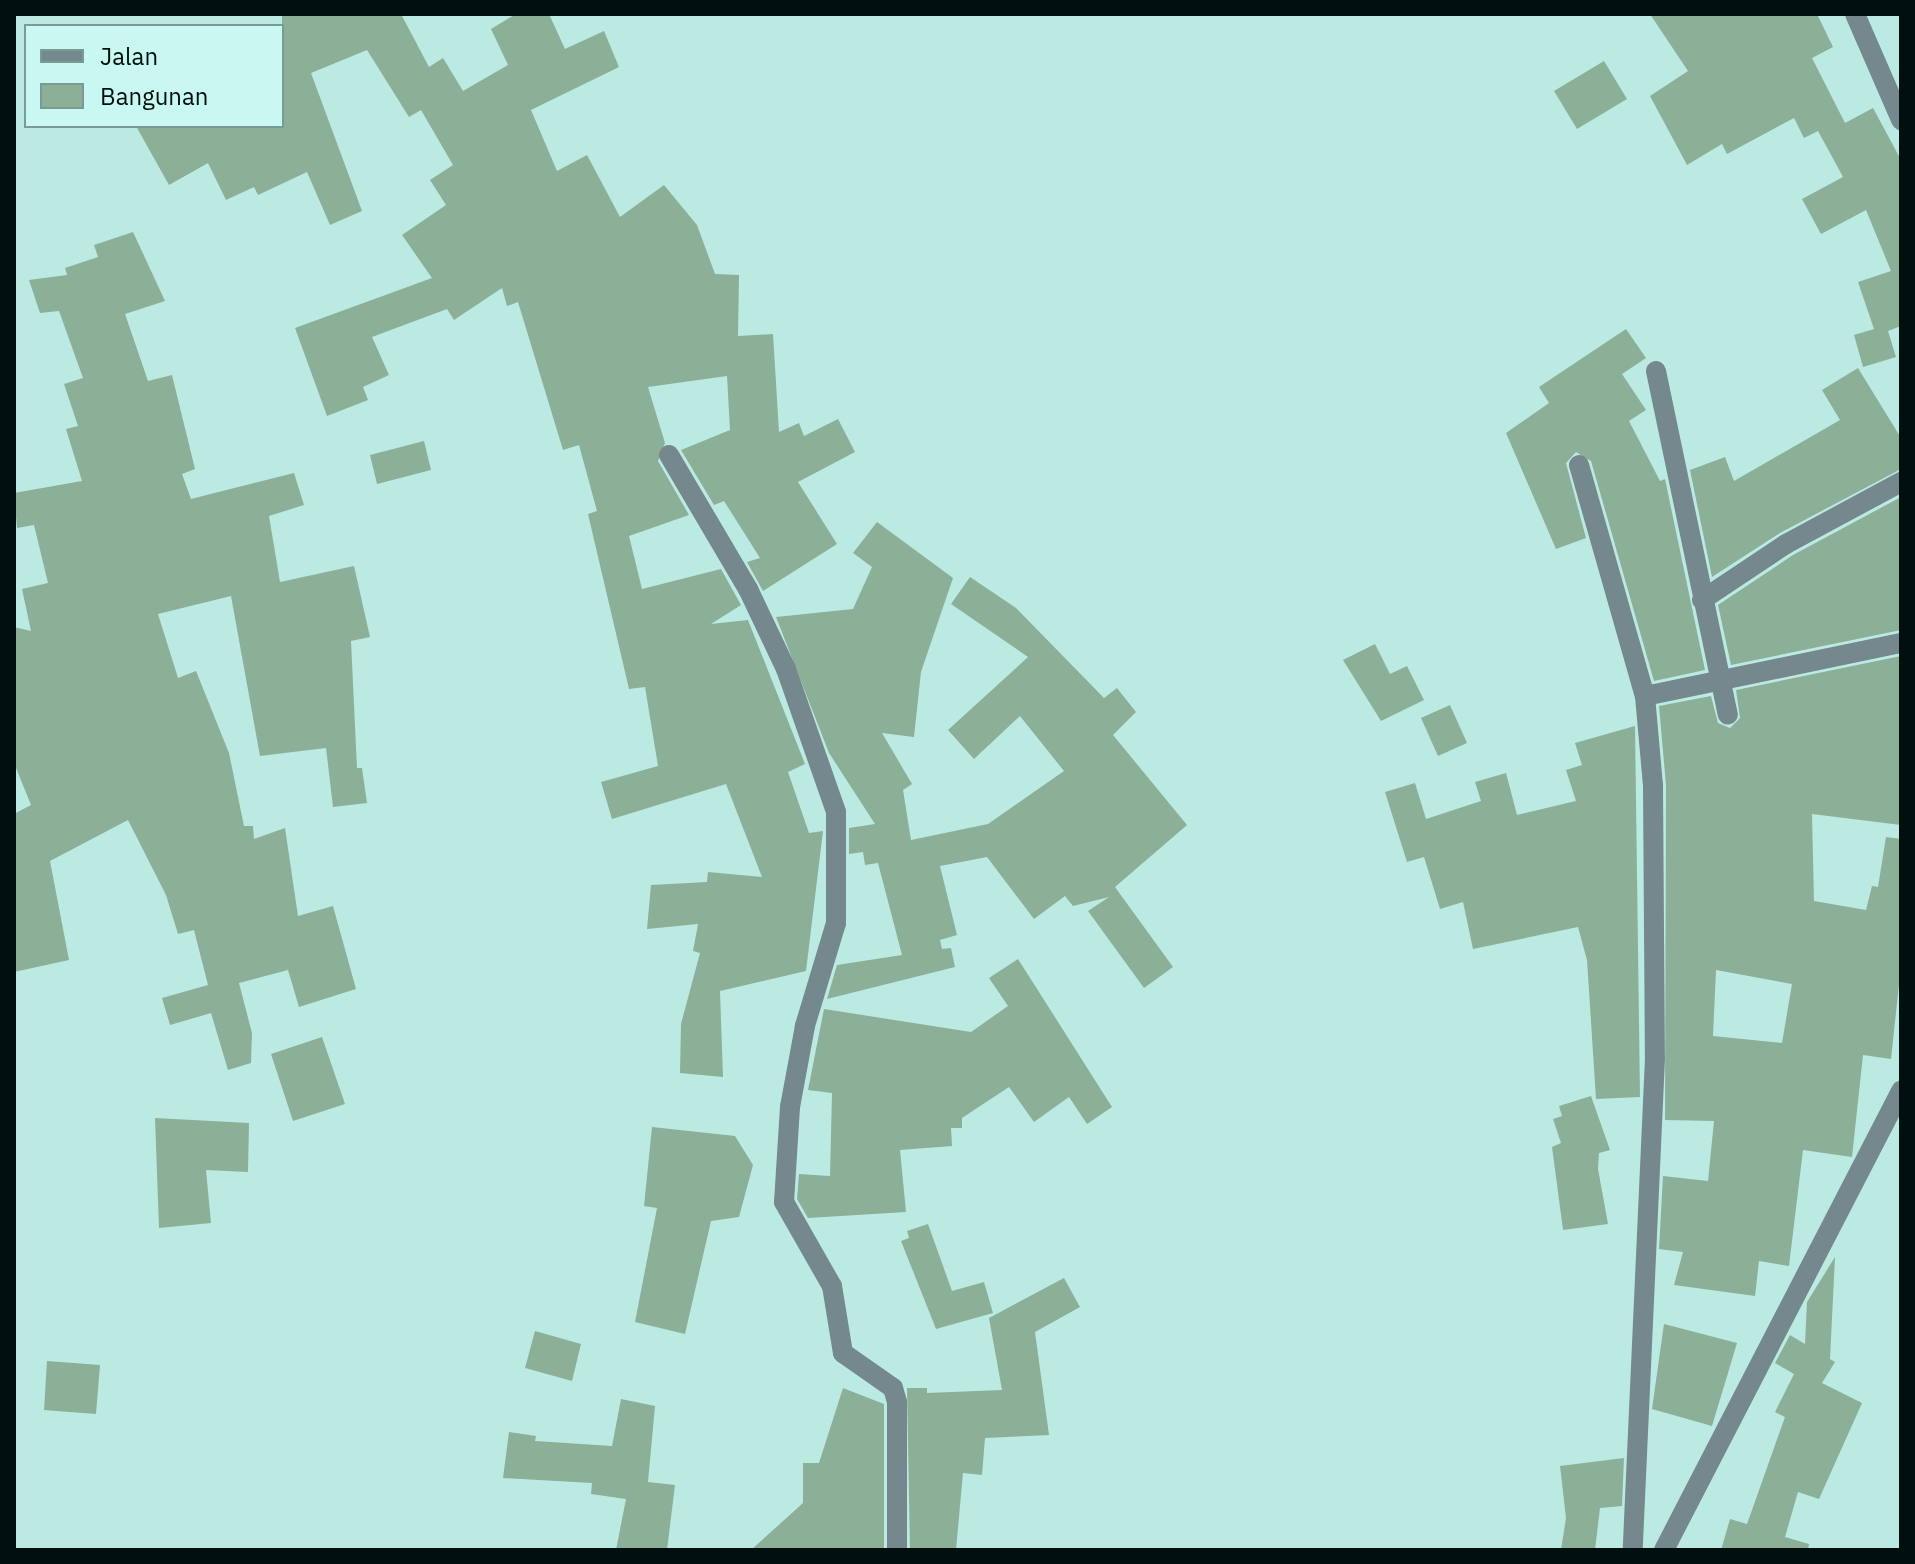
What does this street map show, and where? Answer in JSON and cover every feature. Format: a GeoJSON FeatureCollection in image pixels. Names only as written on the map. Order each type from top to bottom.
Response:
{"type":"FeatureCollection","features":[{"type":"Feature","properties":{"kind":"street"},"geometry":{"type":"LineString","coordinates":[[1855,14],[1897,99],[1901,120]]}},
{"type":"Feature","properties":{"kind":"street"},"geometry":{"type":"LineString","coordinates":[[1656,371],[1728,715]]}},
{"type":"Feature","properties":{"kind":"street"},"geometry":{"type":"LineString","coordinates":[[669,455],[780,656],[826,770],[836,812],[836,923],[802,1039],[784,1202],[832,1286],[843,1353],[893,1388],[897,1402],[897,1550]]}},
{"type":"Feature","properties":{"kind":"street"},"geometry":{"type":"LineString","coordinates":[[1579,465],[1645,696],[1657,914],[1633,1550]]}},
{"type":"Feature","properties":{"kind":"street"},"geometry":{"type":"LineString","coordinates":[[1702,600],[1786,544],[1901,482]]}},
{"type":"Feature","properties":{"kind":"street"},"geometry":{"type":"LineString","coordinates":[[1645,696],[1721,682],[1816,656],[1901,643]]}},
{"type":"Feature","properties":{"kind":"street"},"geometry":{"type":"LineString","coordinates":[[1664,1550],[1901,1091]]}},
{"type":"Feature","properties":{"kind":"building"},"geometry":{"type":"Polygon","coordinates":[[[282,14],[401,14],[429,67],[443,58],[463,91],[508,65],[491,29],[516,14],[549,14],[565,49],[604,31],[619,67],[531,110],[557,171],[587,155],[620,217],[664,185],[697,225],[715,274],[739,275],[738,336],[773,334],[779,432],[799,423],[804,436],[838,419],[855,452],[798,482],[837,544],[763,591],[747,562],[760,558],[724,501],[714,505],[681,450],[730,430],[727,376],[648,387],[665,443],[658,461],[689,515],[629,536],[642,589],[721,569],[741,605],[711,624],[748,620],[805,764],[788,772],[809,833],[823,831],[806,971],[720,991],[723,1077],[680,1073],[681,1024],[700,953],[693,951],[698,924],[647,929],[651,885],[707,882],[708,872],[762,877],[726,784],[612,819],[601,782],[658,766],[645,687],[629,689],[588,514],[597,511],[579,445],[563,450],[518,302],[507,306],[502,288],[454,320],[447,309],[372,337],[389,375],[363,387],[368,400],[327,416],[295,328],[432,278],[402,235],[446,205],[430,180],[453,165],[421,110],[409,117],[367,50],[311,73],[362,211],[330,225],[307,172],[258,195],[254,187],[226,200],[208,163],[169,185],[137,128],[284,128],[282,14]]]}},
{"type":"Feature","properties":{"kind":"building"},"geometry":{"type":"Polygon","coordinates":[[[1650,14],[1817,14],[1833,47],[1812,58],[1845,123],[1873,108],[1901,160],[1901,326],[1888,331],[1896,357],[1863,367],[1854,335],[1874,329],[1858,282],[1891,271],[1866,210],[1821,234],[1802,199],[1843,177],[1818,131],[1804,138],[1794,118],[1727,154],[1722,144],[1687,165],[1650,96],[1688,71],[1650,14]]]}},
{"type":"Feature","properties":{"kind":"building"},"geometry":{"type":"Polygon","coordinates":[[[1604,61],[1627,99],[1577,129],[1554,91],[1604,61]]]}},
{"type":"Feature","properties":{"kind":"building"},"geometry":{"type":"Polygon","coordinates":[[[133,232],[165,301],[125,314],[148,381],[172,375],[195,469],[182,474],[191,499],[294,473],[304,505],[269,516],[280,582],[354,566],[370,637],[351,641],[357,768],[362,768],[367,803],[333,807],[326,748],[260,756],[231,596],[158,614],[178,678],[196,671],[229,753],[244,826],[253,826],[254,839],[285,828],[298,916],[333,906],[356,989],[299,1007],[288,970],[239,983],[252,1033],[251,1063],[228,1070],[211,1013],[170,1025],[162,998],[208,985],[194,930],[178,934],[166,895],[128,820],[50,861],[69,960],[14,972],[14,814],[31,805],[14,763],[14,627],[31,631],[22,589],[48,583],[34,525],[17,528],[14,493],[82,481],[66,429],[78,426],[64,384],[83,378],[59,311],[40,313],[29,280],[67,275],[65,268],[98,257],[94,245],[133,232]]]}},
{"type":"Feature","properties":{"kind":"building"},"geometry":{"type":"Polygon","coordinates":[[[1626,329],[1646,358],[1622,374],[1646,410],[1629,421],[1660,481],[1665,479],[1705,670],[1654,681],[1591,461],[1576,452],[1566,463],[1586,538],[1556,549],[1506,433],[1549,403],[1539,387],[1626,329]]]}},
{"type":"Feature","properties":{"kind":"building"},"geometry":{"type":"Polygon","coordinates":[[[1858,368],[1901,438],[1901,469],[1780,533],[1712,577],[1690,470],[1725,457],[1734,481],[1840,420],[1822,390],[1858,368]]]}},
{"type":"Feature","properties":{"kind":"building"},"geometry":{"type":"Polygon","coordinates":[[[424,441],[431,470],[377,484],[370,455],[424,441]]]}},
{"type":"Feature","properties":{"kind":"building"},"geometry":{"type":"Polygon","coordinates":[[[1901,497],[1901,630],[1731,665],[1718,605],[1793,555],[1901,497]]]}},
{"type":"Feature","properties":{"kind":"building"},"geometry":{"type":"Polygon","coordinates":[[[877,522],[953,578],[921,672],[914,737],[882,733],[912,784],[903,790],[911,840],[988,824],[1064,771],[1020,716],[974,759],[948,730],[1028,657],[951,604],[970,577],[1016,608],[1104,698],[1117,688],[1136,712],[1113,735],[1187,825],[1115,887],[1173,967],[1144,988],[1088,911],[1109,897],[1073,906],[1065,896],[1034,919],[987,857],[940,866],[957,935],[940,940],[942,949],[951,948],[955,967],[827,999],[837,965],[902,955],[878,863],[865,865],[863,852],[849,854],[849,828],[875,824],[829,753],[776,617],[853,609],[872,567],[853,553],[877,522]]]}},
{"type":"Feature","properties":{"kind":"building"},"geometry":{"type":"Polygon","coordinates":[[[1375,644],[1390,674],[1407,666],[1424,700],[1381,721],[1343,660],[1375,644]]]}},
{"type":"Feature","properties":{"kind":"building"},"geometry":{"type":"Polygon","coordinates":[[[1901,656],[1901,825],[1812,814],[1814,901],[1866,910],[1872,886],[1878,887],[1886,837],[1901,839],[1901,966],[1891,1059],[1863,1055],[1852,1157],[1803,1150],[1789,1266],[1759,1261],[1755,1296],[1674,1285],[1683,1252],[1659,1249],[1663,1176],[1708,1181],[1714,1121],[1665,1120],[1666,785],[1659,706],[1711,696],[1718,723],[1730,728],[1740,718],[1736,690],[1901,656]],[[1716,970],[1713,1036],[1782,1043],[1792,984],[1716,970]]]}},
{"type":"Feature","properties":{"kind":"building"},"geometry":{"type":"Polygon","coordinates":[[[1450,705],[1467,743],[1438,756],[1421,718],[1450,705]]]}},
{"type":"Feature","properties":{"kind":"building"},"geometry":{"type":"Polygon","coordinates":[[[1635,726],[1640,1097],[1596,1099],[1587,960],[1578,927],[1473,949],[1463,902],[1440,909],[1424,857],[1407,862],[1385,792],[1415,783],[1426,819],[1481,801],[1475,782],[1506,773],[1517,815],[1576,801],[1566,770],[1582,765],[1575,743],[1635,726]]]}},
{"type":"Feature","properties":{"kind":"building"},"geometry":{"type":"Polygon","coordinates":[[[1018,959],[1112,1107],[1087,1124],[1069,1097],[1034,1122],[1009,1087],[962,1118],[962,1128],[951,1128],[952,1146],[900,1150],[906,1212],[808,1218],[797,1199],[799,1174],[830,1176],[832,1093],[808,1090],[824,1009],[971,1032],[1008,1006],[989,978],[1018,959]]]}},
{"type":"Feature","properties":{"kind":"building"},"geometry":{"type":"Polygon","coordinates":[[[322,1037],[345,1104],[293,1121],[271,1054],[322,1037]]]}},
{"type":"Feature","properties":{"kind":"building"},"geometry":{"type":"Polygon","coordinates":[[[1591,1096],[1610,1150],[1599,1153],[1598,1169],[1608,1224],[1563,1230],[1552,1147],[1561,1143],[1553,1119],[1562,1116],[1559,1106],[1591,1096]]]}},
{"type":"Feature","properties":{"kind":"building"},"geometry":{"type":"Polygon","coordinates":[[[155,1118],[249,1123],[248,1172],[206,1170],[211,1223],[159,1228],[155,1118]]]}},
{"type":"Feature","properties":{"kind":"building"},"geometry":{"type":"Polygon","coordinates":[[[652,1127],[735,1136],[753,1165],[739,1217],[711,1221],[685,1334],[635,1322],[657,1208],[644,1206],[652,1127]]]}},
{"type":"Feature","properties":{"kind":"building"},"geometry":{"type":"Polygon","coordinates":[[[928,1224],[952,1291],[984,1282],[993,1313],[936,1329],[901,1241],[909,1238],[907,1231],[928,1224]]]}},
{"type":"Feature","properties":{"kind":"building"},"geometry":{"type":"Polygon","coordinates":[[[1835,1257],[1830,1359],[1835,1362],[1822,1383],[1862,1403],[1819,1499],[1798,1492],[1785,1537],[1809,1544],[1808,1550],[1721,1550],[1730,1519],[1747,1524],[1785,1417],[1775,1412],[1794,1374],[1775,1363],[1790,1335],[1805,1344],[1807,1302],[1835,1257]]]}},
{"type":"Feature","properties":{"kind":"building"},"geometry":{"type":"Polygon","coordinates":[[[1064,1278],[1080,1307],[1035,1332],[1049,1435],[985,1438],[982,1475],[963,1473],[956,1550],[910,1550],[907,1388],[927,1388],[927,1393],[1002,1390],[989,1318],[1064,1278]]]}},
{"type":"Feature","properties":{"kind":"building"},"geometry":{"type":"Polygon","coordinates":[[[1664,1324],[1737,1343],[1712,1426],[1652,1409],[1664,1324]]]}},
{"type":"Feature","properties":{"kind":"building"},"geometry":{"type":"Polygon","coordinates":[[[535,1331],[581,1344],[572,1381],[525,1368],[535,1331]]]}},
{"type":"Feature","properties":{"kind":"building"},"geometry":{"type":"Polygon","coordinates":[[[47,1361],[100,1365],[96,1414],[44,1410],[47,1361]]]}},
{"type":"Feature","properties":{"kind":"building"},"geometry":{"type":"Polygon","coordinates":[[[843,1388],[884,1404],[884,1550],[751,1550],[803,1503],[803,1463],[819,1463],[843,1388]]]}},
{"type":"Feature","properties":{"kind":"building"},"geometry":{"type":"Polygon","coordinates":[[[621,1399],[655,1406],[648,1482],[675,1485],[667,1550],[616,1550],[626,1499],[591,1494],[592,1483],[503,1478],[509,1432],[536,1436],[535,1441],[612,1446],[621,1399]]]}},
{"type":"Feature","properties":{"kind":"building"},"geometry":{"type":"Polygon","coordinates":[[[1624,1458],[1622,1506],[1600,1508],[1595,1550],[1561,1550],[1566,1518],[1560,1466],[1624,1458]]]}}]}
